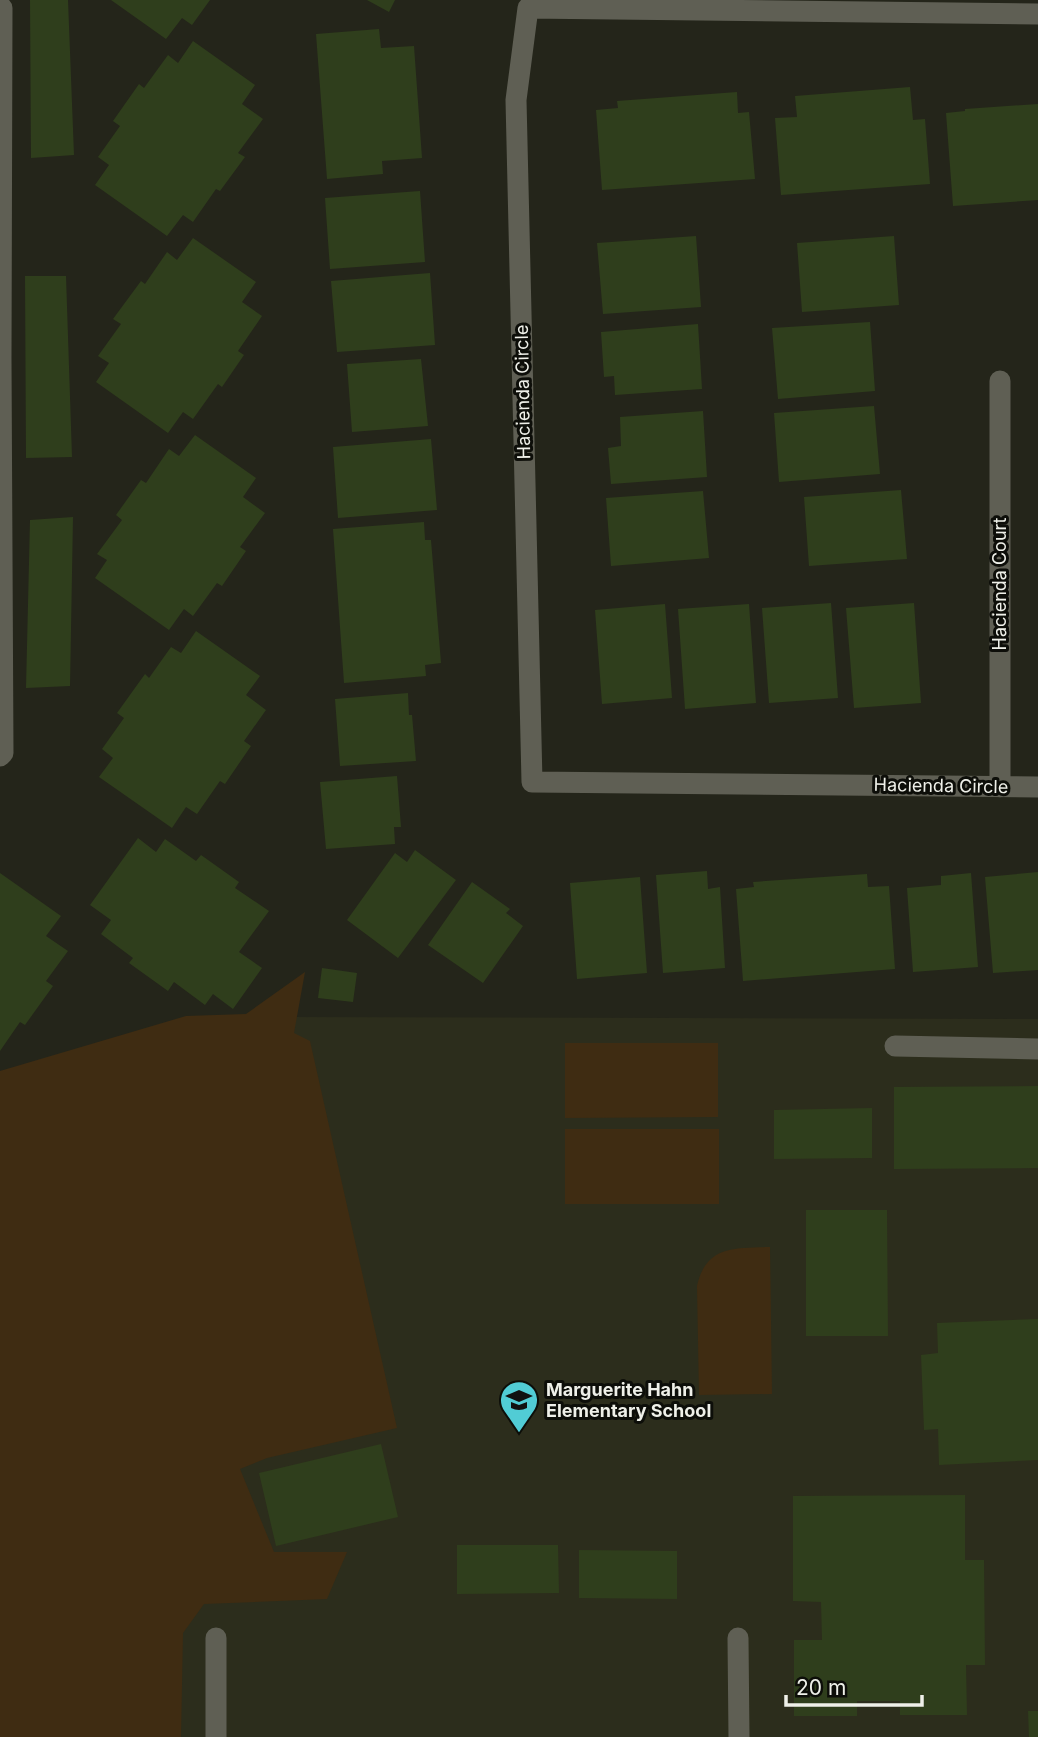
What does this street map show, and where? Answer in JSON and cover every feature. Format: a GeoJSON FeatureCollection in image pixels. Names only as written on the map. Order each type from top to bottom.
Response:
{"type":"FeatureCollection","features":[{"type":"Feature","properties":{"kind":"street"},"geometry":{"type":"LineString","coordinates":[[0,756],[3,753],[2,8]]}},
{"type":"Feature","properties":{"kind":"street","name":"Hacienda Circle"},"geometry":{"type":"LineString","coordinates":[[1038,14],[528,8],[516,100],[532,782],[1038,787]]}},
{"type":"Feature","properties":{"kind":"street","name":"Hacienda Court"},"geometry":{"type":"LineString","coordinates":[[1000,381],[1000,787]]}},
{"type":"Feature","properties":{"kind":"street"},"geometry":{"type":"LineString","coordinates":[[895,1045],[1038,1049]]}},
{"type":"Feature","properties":{"kind":"street"},"geometry":{"type":"LineString","coordinates":[[738,1637],[739,1737]]}},
{"type":"Feature","properties":{"kind":"street"},"geometry":{"type":"LineString","coordinates":[[216,1638],[216,1737]]}},
{"type":"Feature","properties":{"kind":"shaded area"},"geometry":{"type":"Polygon","coordinates":[[[305,972],[294,1033],[310,1041],[397,1428],[267,1458],[240,1469],[274,1552],[347,1552],[327,1599],[204,1604],[183,1633],[181,1737],[0,1737],[0,1071],[186,1016],[246,1014],[305,972]]]}},
{"type":"Feature","properties":{"kind":"shaded area","name":"Marguerite Hahn Elementary School"},"geometry":{"type":"Polygon","coordinates":[[[283,1017],[1038,1019],[1038,1737],[0,1737],[283,1017]]]}},
{"type":"Feature","properties":{"kind":"shaded area"},"geometry":{"type":"Polygon","coordinates":[[[565,1043],[718,1043],[718,1117],[565,1118],[565,1043]]]}},
{"type":"Feature","properties":{"kind":"shaded area"},"geometry":{"type":"Polygon","coordinates":[[[565,1129],[719,1129],[719,1204],[565,1204],[565,1129]]]}},
{"type":"Feature","properties":{"kind":"shaded area"},"geometry":{"type":"Polygon","coordinates":[[[770,1247],[772,1394],[699,1395],[697,1286],[701,1273],[707,1263],[724,1252],[770,1247]]]}},
{"type":"Feature","properties":{"kind":"building"},"geometry":{"type":"Polygon","coordinates":[[[30,0],[68,0],[74,155],[31,158],[30,0]]]}},
{"type":"Feature","properties":{"kind":"building"},"geometry":{"type":"Polygon","coordinates":[[[111,0],[210,0],[192,25],[182,18],[166,39],[111,0]]]}},
{"type":"Feature","properties":{"kind":"building"},"geometry":{"type":"Polygon","coordinates":[[[367,0],[395,0],[389,12],[367,0]]]}},
{"type":"Feature","properties":{"kind":"building"},"geometry":{"type":"Polygon","coordinates":[[[379,29],[381,48],[414,46],[422,158],[382,161],[383,174],[327,179],[316,34],[379,29]]]}},
{"type":"Feature","properties":{"kind":"building"},"geometry":{"type":"Polygon","coordinates":[[[193,41],[255,85],[242,104],[263,119],[238,153],[245,157],[220,191],[216,189],[193,222],[183,215],[167,236],[95,185],[109,165],[98,157],[120,126],[113,121],[139,84],[144,88],[168,55],[178,63],[193,41]]]}},
{"type":"Feature","properties":{"kind":"building"},"geometry":{"type":"Polygon","coordinates":[[[910,87],[913,120],[925,119],[930,184],[781,195],[775,118],[797,117],[795,96],[910,87]]]}},
{"type":"Feature","properties":{"kind":"building"},"geometry":{"type":"Polygon","coordinates":[[[737,92],[738,113],[749,112],[755,179],[602,190],[596,110],[618,108],[617,101],[737,92]]]}},
{"type":"Feature","properties":{"kind":"building"},"geometry":{"type":"Polygon","coordinates":[[[1038,104],[1038,200],[953,206],[946,113],[965,109],[1038,104]]]}},
{"type":"Feature","properties":{"kind":"building"},"geometry":{"type":"Polygon","coordinates":[[[420,191],[425,262],[330,269],[325,198],[420,191]]]}},
{"type":"Feature","properties":{"kind":"building"},"geometry":{"type":"Polygon","coordinates":[[[696,236],[701,307],[603,314],[597,243],[696,236]]]}},
{"type":"Feature","properties":{"kind":"building"},"geometry":{"type":"Polygon","coordinates":[[[894,236],[899,305],[802,312],[797,243],[894,236]]]}},
{"type":"Feature","properties":{"kind":"building"},"geometry":{"type":"Polygon","coordinates":[[[193,238],[256,282],[242,302],[262,316],[238,351],[244,355],[222,387],[218,384],[193,419],[183,412],[168,433],[96,382],[109,363],[98,356],[121,324],[113,319],[141,281],[145,284],[167,252],[177,260],[193,238]]]}},
{"type":"Feature","properties":{"kind":"building"},"geometry":{"type":"Polygon","coordinates":[[[430,273],[435,345],[337,352],[331,281],[430,273]]]}},
{"type":"Feature","properties":{"kind":"building"},"geometry":{"type":"Polygon","coordinates":[[[25,276],[66,276],[72,457],[26,458],[25,276]]]}},
{"type":"Feature","properties":{"kind":"building"},"geometry":{"type":"Polygon","coordinates":[[[870,322],[875,391],[778,399],[772,328],[870,322]]]}},
{"type":"Feature","properties":{"kind":"building"},"geometry":{"type":"Polygon","coordinates":[[[698,324],[702,389],[615,395],[614,376],[604,377],[601,332],[698,324]]]}},
{"type":"Feature","properties":{"kind":"building"},"geometry":{"type":"Polygon","coordinates":[[[421,359],[428,426],[352,432],[347,364],[421,359]]]}},
{"type":"Feature","properties":{"kind":"building"},"geometry":{"type":"Polygon","coordinates":[[[874,406],[880,474],[779,482],[774,413],[874,406]]]}},
{"type":"Feature","properties":{"kind":"building"},"geometry":{"type":"Polygon","coordinates":[[[703,411],[707,477],[611,484],[608,448],[621,446],[620,417],[703,411]]]}},
{"type":"Feature","properties":{"kind":"building"},"geometry":{"type":"Polygon","coordinates":[[[195,435],[256,478],[243,497],[265,513],[240,547],[246,551],[222,586],[217,583],[193,616],[184,609],[169,630],[95,578],[107,560],[97,554],[122,520],[116,515],[141,480],[146,483],[169,449],[179,456],[195,435]]]}},
{"type":"Feature","properties":{"kind":"building"},"geometry":{"type":"Polygon","coordinates":[[[431,439],[437,510],[338,518],[333,447],[431,439]]]}},
{"type":"Feature","properties":{"kind":"building"},"geometry":{"type":"Polygon","coordinates":[[[901,490],[907,559],[809,566],[804,497],[901,490]]]}},
{"type":"Feature","properties":{"kind":"building"},"geometry":{"type":"Polygon","coordinates":[[[703,491],[709,558],[611,566],[606,498],[703,491]]]}},
{"type":"Feature","properties":{"kind":"building"},"geometry":{"type":"Polygon","coordinates":[[[73,517],[70,686],[26,688],[30,520],[73,517]]]}},
{"type":"Feature","properties":{"kind":"building"},"geometry":{"type":"Polygon","coordinates":[[[424,522],[425,540],[431,540],[441,663],[425,665],[426,676],[344,683],[333,529],[424,522]]]}},
{"type":"Feature","properties":{"kind":"building"},"geometry":{"type":"Polygon","coordinates":[[[831,603],[838,698],[769,703],[762,608],[831,603]]]}},
{"type":"Feature","properties":{"kind":"building"},"geometry":{"type":"Polygon","coordinates":[[[914,603],[921,703],[854,708],[846,608],[914,603]]]}},
{"type":"Feature","properties":{"kind":"building"},"geometry":{"type":"Polygon","coordinates":[[[665,604],[672,698],[602,704],[595,610],[665,604]]]}},
{"type":"Feature","properties":{"kind":"building"},"geometry":{"type":"Polygon","coordinates":[[[749,604],[756,703],[685,709],[678,609],[749,604]]]}},
{"type":"Feature","properties":{"kind":"building"},"geometry":{"type":"Polygon","coordinates":[[[196,631],[260,676],[246,695],[266,710],[244,741],[251,746],[225,784],[220,781],[197,814],[186,807],[172,828],[99,777],[113,758],[102,749],[124,718],[117,713],[145,674],[149,678],[171,647],[181,653],[196,631]]]}},
{"type":"Feature","properties":{"kind":"building"},"geometry":{"type":"Polygon","coordinates":[[[408,693],[416,761],[340,766],[335,699],[408,693]]]}},
{"type":"Feature","properties":{"kind":"building"},"geometry":{"type":"Polygon","coordinates":[[[397,776],[401,827],[394,827],[395,844],[326,849],[320,782],[397,776]]]}},
{"type":"Feature","properties":{"kind":"building"},"geometry":{"type":"Polygon","coordinates":[[[138,838],[156,852],[165,839],[196,861],[201,855],[239,882],[235,888],[269,911],[239,952],[262,968],[233,1009],[213,994],[205,1005],[174,982],[168,991],[129,963],[133,958],[101,934],[111,920],[90,905],[138,838]]]}},
{"type":"Feature","properties":{"kind":"building"},"geometry":{"type":"Polygon","coordinates":[[[415,850],[456,880],[398,958],[347,920],[395,853],[407,862],[415,850]]]}},
{"type":"Feature","properties":{"kind":"building"},"geometry":{"type":"Polygon","coordinates":[[[707,871],[708,889],[720,887],[725,968],[663,973],[656,875],[707,871]]]}},
{"type":"Feature","properties":{"kind":"building"},"geometry":{"type":"Polygon","coordinates":[[[1038,872],[1038,970],[993,973],[985,877],[1038,872]]]}},
{"type":"Feature","properties":{"kind":"building"},"geometry":{"type":"Polygon","coordinates":[[[0,873],[61,916],[46,936],[68,951],[46,981],[53,986],[25,1025],[20,1022],[0,1051],[0,873]]]}},
{"type":"Feature","properties":{"kind":"building"},"geometry":{"type":"Polygon","coordinates":[[[971,873],[978,967],[913,972],[907,888],[941,885],[941,876],[971,873]]]}},
{"type":"Feature","properties":{"kind":"building"},"geometry":{"type":"Polygon","coordinates":[[[867,874],[868,887],[889,886],[895,969],[743,981],[736,889],[754,887],[753,882],[867,874]]]}},
{"type":"Feature","properties":{"kind":"building"},"geometry":{"type":"Polygon","coordinates":[[[640,877],[647,973],[577,979],[570,883],[640,877]]]}},
{"type":"Feature","properties":{"kind":"building"},"geometry":{"type":"Polygon","coordinates":[[[472,882],[510,909],[506,913],[523,926],[483,983],[428,945],[472,882]]]}},
{"type":"Feature","properties":{"kind":"building"},"geometry":{"type":"Polygon","coordinates":[[[322,968],[357,973],[353,1002],[318,998],[322,968]]]}},
{"type":"Feature","properties":{"kind":"building"},"geometry":{"type":"Polygon","coordinates":[[[1038,1086],[1038,1168],[894,1169],[894,1087],[1038,1086]]]}},
{"type":"Feature","properties":{"kind":"building"},"geometry":{"type":"Polygon","coordinates":[[[872,1108],[872,1158],[774,1159],[774,1110],[872,1108]]]}},
{"type":"Feature","properties":{"kind":"building"},"geometry":{"type":"Polygon","coordinates":[[[806,1210],[887,1210],[888,1336],[806,1336],[806,1210]]]}},
{"type":"Feature","properties":{"kind":"building"},"geometry":{"type":"Polygon","coordinates":[[[1038,1319],[1038,1460],[939,1465],[938,1429],[924,1430],[921,1355],[938,1353],[937,1323],[1038,1319]]]}},
{"type":"Feature","properties":{"kind":"building"},"geometry":{"type":"Polygon","coordinates":[[[381,1444],[398,1517],[276,1546],[259,1473],[381,1444]]]}},
{"type":"Feature","properties":{"kind":"building"},"geometry":{"type":"Polygon","coordinates":[[[965,1495],[965,1560],[984,1560],[985,1665],[966,1665],[967,1715],[900,1715],[900,1701],[857,1701],[857,1716],[794,1716],[794,1640],[822,1640],[821,1602],[793,1601],[793,1496],[965,1495]]]}},
{"type":"Feature","properties":{"kind":"building"},"geometry":{"type":"Polygon","coordinates":[[[457,1545],[558,1545],[559,1593],[457,1594],[457,1545]]]}},
{"type":"Feature","properties":{"kind":"building"},"geometry":{"type":"Polygon","coordinates":[[[579,1550],[677,1551],[677,1599],[579,1598],[579,1550]]]}},
{"type":"Feature","properties":{"kind":"building"},"geometry":{"type":"Polygon","coordinates":[[[1028,1711],[1038,1711],[1038,1737],[1029,1737],[1028,1711]]]}},
{"type":"Feature","properties":{"kind":"place","name":"Marguerite Hahn Elementary School"},"geometry":{"type":"Point","coordinates":[519,1434]}}]}
